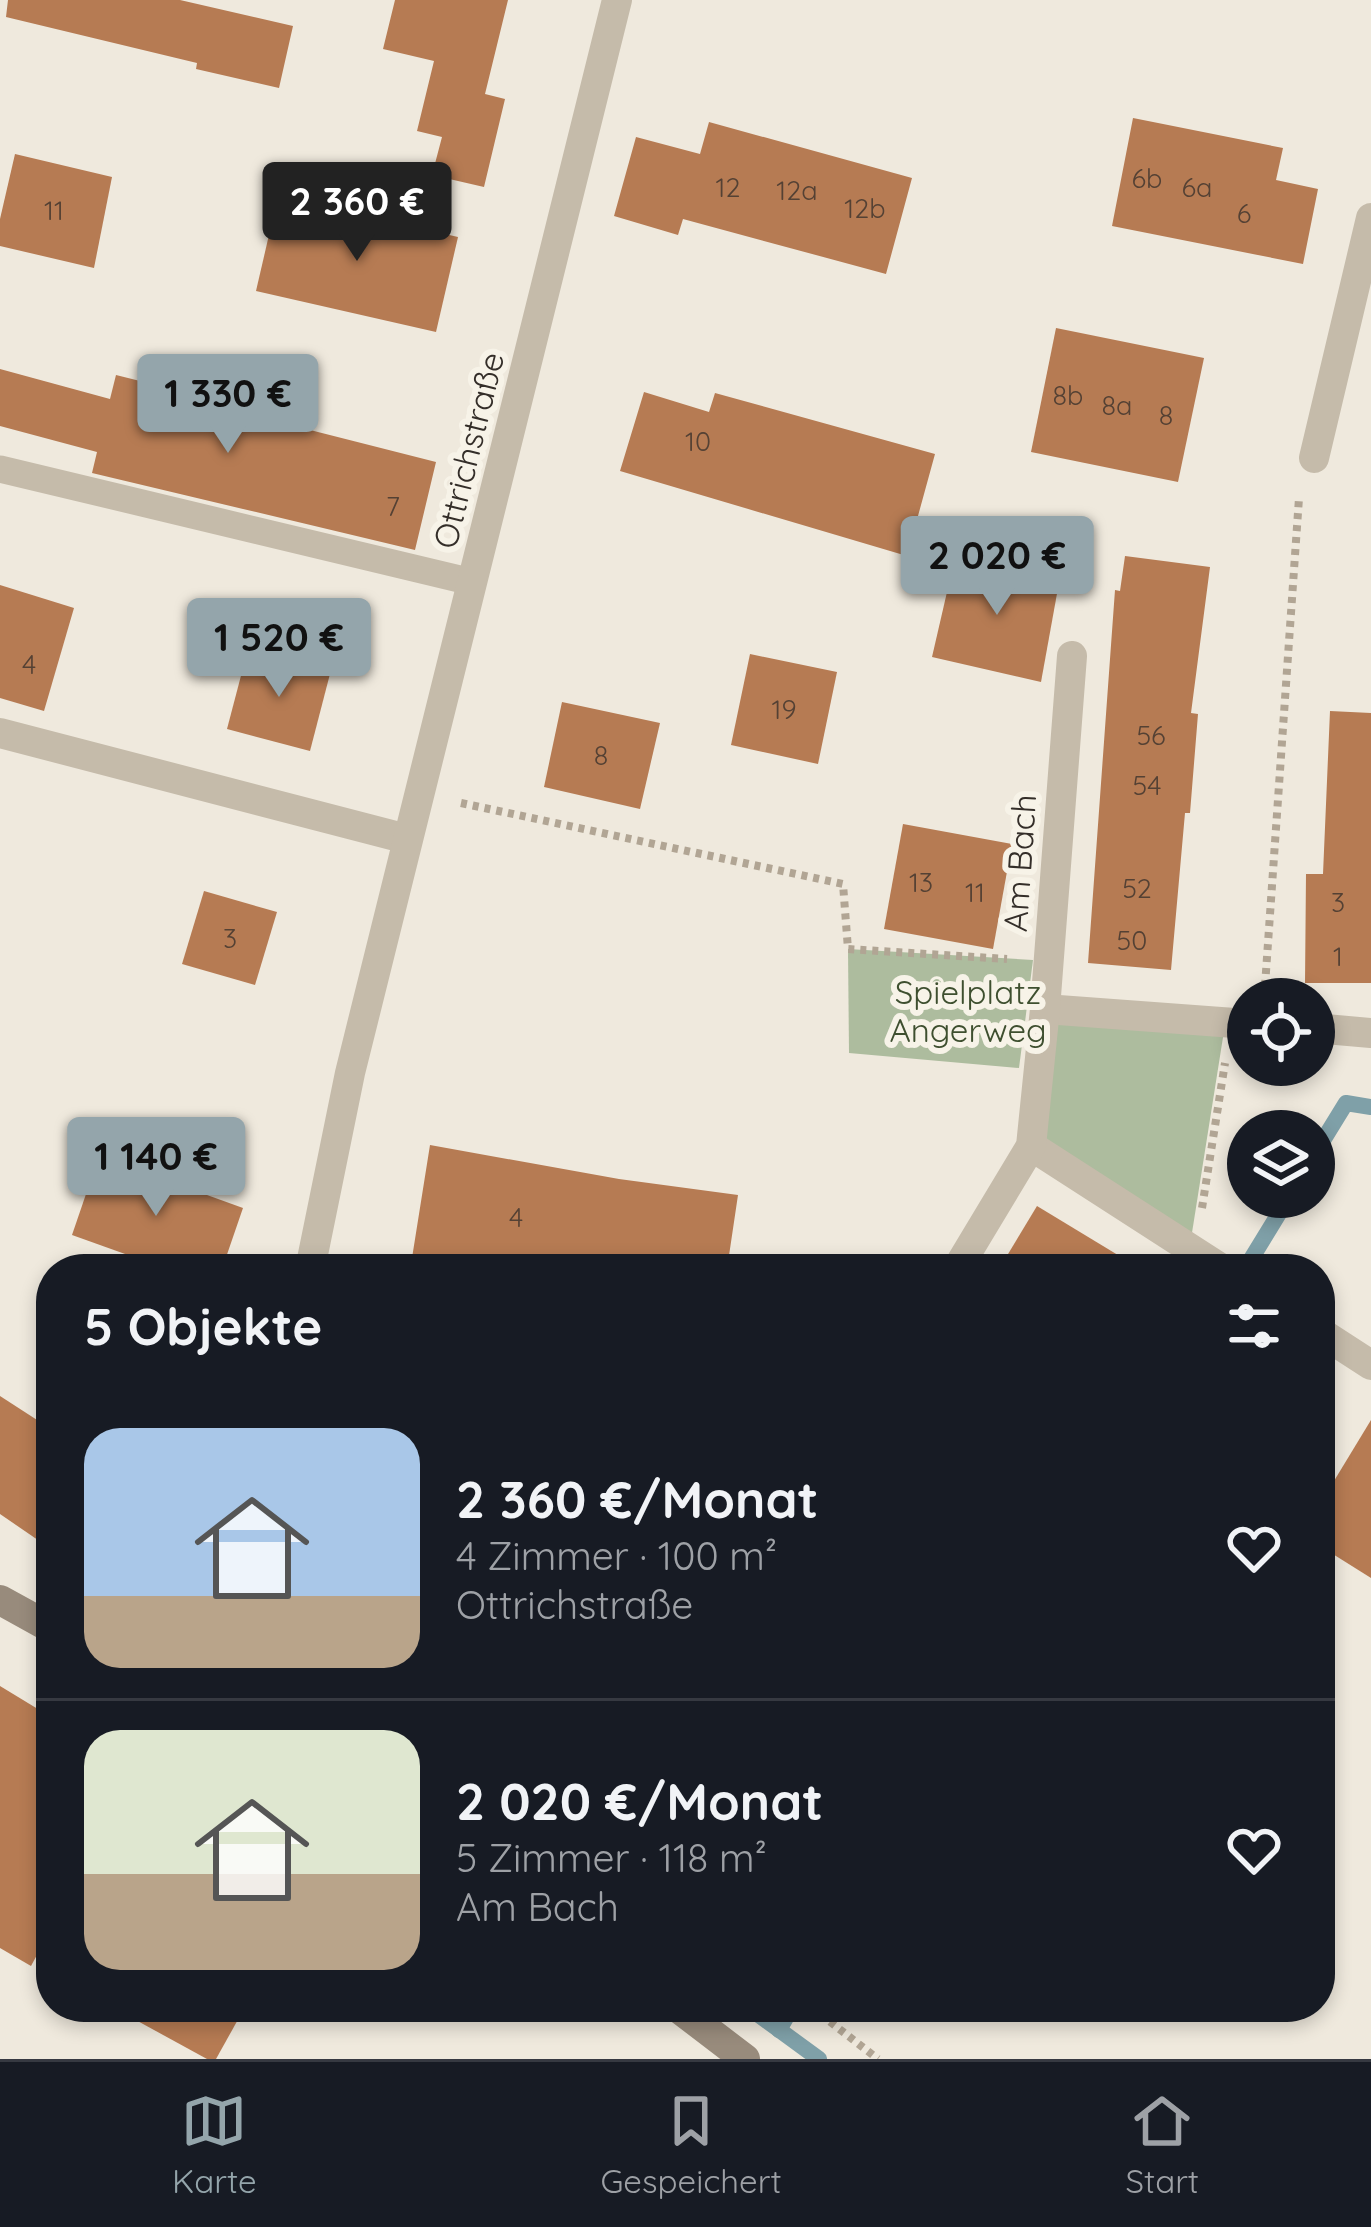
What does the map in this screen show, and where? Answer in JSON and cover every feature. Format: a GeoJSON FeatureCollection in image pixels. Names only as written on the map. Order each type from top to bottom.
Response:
{"type":"FeatureCollection","features":[{"type":"Feature","properties":{"kind":"street","name":"Ottrichstraße"},"geometry":{"type":"LineString","coordinates":[[313,1254],[350,1073],[617,0]]}},
{"type":"Feature","properties":{"kind":"street"},"geometry":{"type":"LineString","coordinates":[[1314,458],[1371,218]]}},
{"type":"Feature","properties":{"kind":"street","name":"Am Bach"},"geometry":{"type":"LineString","coordinates":[[967,1254],[1030,1146],[1072,656]]}},
{"type":"Feature","properties":{"kind":"street"},"geometry":{"type":"LineString","coordinates":[[0,733],[407,839]]}},
{"type":"Feature","properties":{"kind":"street"},"geometry":{"type":"LineString","coordinates":[[1045,1009],[1227,1024]]}},
{"type":"Feature","properties":{"kind":"street"},"geometry":{"type":"LineString","coordinates":[[1335,1030],[1371,1033]]}},
{"type":"Feature","properties":{"kind":"street"},"geometry":{"type":"LineString","coordinates":[[1030,1146],[1199,1254]]}},
{"type":"Feature","properties":{"kind":"street"},"geometry":{"type":"LineString","coordinates":[[1335,1342],[1371,1365]]}},
{"type":"Feature","properties":{"kind":"street"},"geometry":{"type":"LineString","coordinates":[[0,1600],[36,1620]]}},
{"type":"Feature","properties":{"kind":"street"},"geometry":{"type":"LineString","coordinates":[[697,2022],[745,2059]]}},
{"type":"Feature","properties":{"kind":"lane"},"geometry":{"type":"LineString","coordinates":[[0,470],[472,582]]}},
{"type":"Feature","properties":{"kind":"path"},"geometry":{"type":"LineString","coordinates":[[1265,978],[1300,481],[1314,458]]}},
{"type":"Feature","properties":{"kind":"path"},"geometry":{"type":"LineString","coordinates":[[420,790],[480,809],[843,884],[848,949],[1033,960],[1048,970]]}},
{"type":"Feature","properties":{"kind":"path"},"geometry":{"type":"LineString","coordinates":[[1212,1254],[1232,1086]]}},
{"type":"Feature","properties":{"kind":"path"},"geometry":{"type":"LineString","coordinates":[[830,2022],[878,2059]]}},
{"type":"Feature","properties":{"kind":"green space","name":"Spielplatz Angerweg"},"geometry":{"type":"Polygon","coordinates":[[[848,949],[1033,960],[1019,1068],[849,1053],[848,949]]]}},
{"type":"Feature","properties":{"kind":"green space"},"geometry":{"type":"Polygon","coordinates":[[[1052,1018],[1224,1031],[1191,1239],[1040,1141],[1052,1018]]]}},
{"type":"Feature","properties":{"kind":"building"},"geometry":{"type":"Polygon","coordinates":[[[8,0],[180,0],[293,26],[279,88],[6,17],[8,0]]]}},
{"type":"Feature","properties":{"kind":"building"},"geometry":{"type":"Polygon","coordinates":[[[395,0],[508,0],[485,94],[505,99],[484,187],[432,175],[442,137],[417,131],[434,61],[383,49],[395,0]]]}},
{"type":"Feature","properties":{"kind":"building"},"geometry":{"type":"Polygon","coordinates":[[[1133,118],[1283,148],[1276,180],[1318,189],[1303,264],[1112,226],[1133,118]]]}},
{"type":"Feature","properties":{"kind":"building"},"geometry":{"type":"Polygon","coordinates":[[[709,122],[912,178],[886,274],[683,219],[678,235],[614,216],[636,137],[700,154],[709,122]]]}},
{"type":"Feature","properties":{"kind":"building"},"geometry":{"type":"Polygon","coordinates":[[[15,154],[112,177],[94,268],[0,246],[0,219],[15,154]]]}},
{"type":"Feature","properties":{"kind":"building"},"geometry":{"type":"Polygon","coordinates":[[[278,196],[458,237],[436,332],[256,291],[278,196]]]}},
{"type":"Feature","properties":{"kind":"building"},"geometry":{"type":"Polygon","coordinates":[[[1056,328],[1204,358],[1178,482],[1031,452],[1056,328]]]}},
{"type":"Feature","properties":{"kind":"building"},"geometry":{"type":"Polygon","coordinates":[[[0,369],[110,399],[116,375],[436,462],[415,550],[92,473],[97,452],[0,426],[0,369]]]}},
{"type":"Feature","properties":{"kind":"building"},"geometry":{"type":"Polygon","coordinates":[[[644,392],[709,412],[715,393],[935,454],[907,556],[620,471],[644,392]]]}},
{"type":"Feature","properties":{"kind":"building"},"geometry":{"type":"Polygon","coordinates":[[[956,553],[1060,577],[1041,682],[932,657],[956,553]]]}},
{"type":"Feature","properties":{"kind":"building"},"geometry":{"type":"Polygon","coordinates":[[[1125,556],[1210,567],[1191,713],[1198,714],[1171,970],[1088,963],[1115,590],[1120,591],[1125,556]]]}},
{"type":"Feature","properties":{"kind":"building"},"geometry":{"type":"Polygon","coordinates":[[[0,585],[74,608],[44,711],[0,698],[0,585]]]}},
{"type":"Feature","properties":{"kind":"building"},"geometry":{"type":"Polygon","coordinates":[[[248,649],[331,670],[310,751],[227,729],[248,649]]]}},
{"type":"Feature","properties":{"kind":"building"},"geometry":{"type":"Polygon","coordinates":[[[750,654],[837,672],[818,764],[731,745],[750,654]]]}},
{"type":"Feature","properties":{"kind":"building"},"geometry":{"type":"Polygon","coordinates":[[[562,702],[660,723],[640,809],[544,787],[562,702]]]}},
{"type":"Feature","properties":{"kind":"building"},"geometry":{"type":"Polygon","coordinates":[[[1330,711],[1371,713],[1371,983],[1305,978],[1306,874],[1323,874],[1330,711]]]}},
{"type":"Feature","properties":{"kind":"building"},"geometry":{"type":"Polygon","coordinates":[[[903,824],[1012,844],[993,949],[884,929],[903,824]]]}},
{"type":"Feature","properties":{"kind":"building"},"geometry":{"type":"Polygon","coordinates":[[[204,891],[277,912],[255,985],[182,964],[204,891]]]}},
{"type":"Feature","properties":{"kind":"building"},"geometry":{"type":"Polygon","coordinates":[[[430,1145],[738,1195],[729,1254],[413,1254],[430,1145]]]}},
{"type":"Feature","properties":{"kind":"building"},"geometry":{"type":"Polygon","coordinates":[[[99,1156],[243,1208],[227,1254],[125,1254],[72,1235],[99,1156]]]}},
{"type":"Feature","properties":{"kind":"building"},"geometry":{"type":"Polygon","coordinates":[[[1037,1206],[1116,1254],[1008,1254],[1037,1206]]]}},
{"type":"Feature","properties":{"kind":"building"},"geometry":{"type":"Polygon","coordinates":[[[0,1396],[36,1419],[36,1539],[0,1514],[0,1396]]]}},
{"type":"Feature","properties":{"kind":"building"},"geometry":{"type":"Polygon","coordinates":[[[1371,1420],[1371,1578],[1335,1555],[1335,1479],[1371,1420]]]}},
{"type":"Feature","properties":{"kind":"building"},"geometry":{"type":"Polygon","coordinates":[[[0,1686],[36,1708],[36,1957],[31,1966],[0,1948],[0,1686]]]}},
{"type":"Feature","properties":{"kind":"building"},"geometry":{"type":"Polygon","coordinates":[[[139,2022],[237,2022],[216,2059],[207,2059],[139,2022]]]}},
{"type":"Feature","properties":{"kind":"waterway"},"geometry":{"type":"LineString","coordinates":[[1335,1121],[1346,1103],[1371,1107]]}},
{"type":"Feature","properties":{"kind":"waterway"},"geometry":{"type":"LineString","coordinates":[[1254,1254],[1276,1218]]}},
{"type":"Feature","properties":{"kind":"waterway"},"geometry":{"type":"LineString","coordinates":[[768,2022],[819,2059]]}},
{"type":"Feature","properties":{"kind":"waterway"},"geometry":{"type":"LineString","coordinates":[[779,2030],[784,2022]]}}]}
